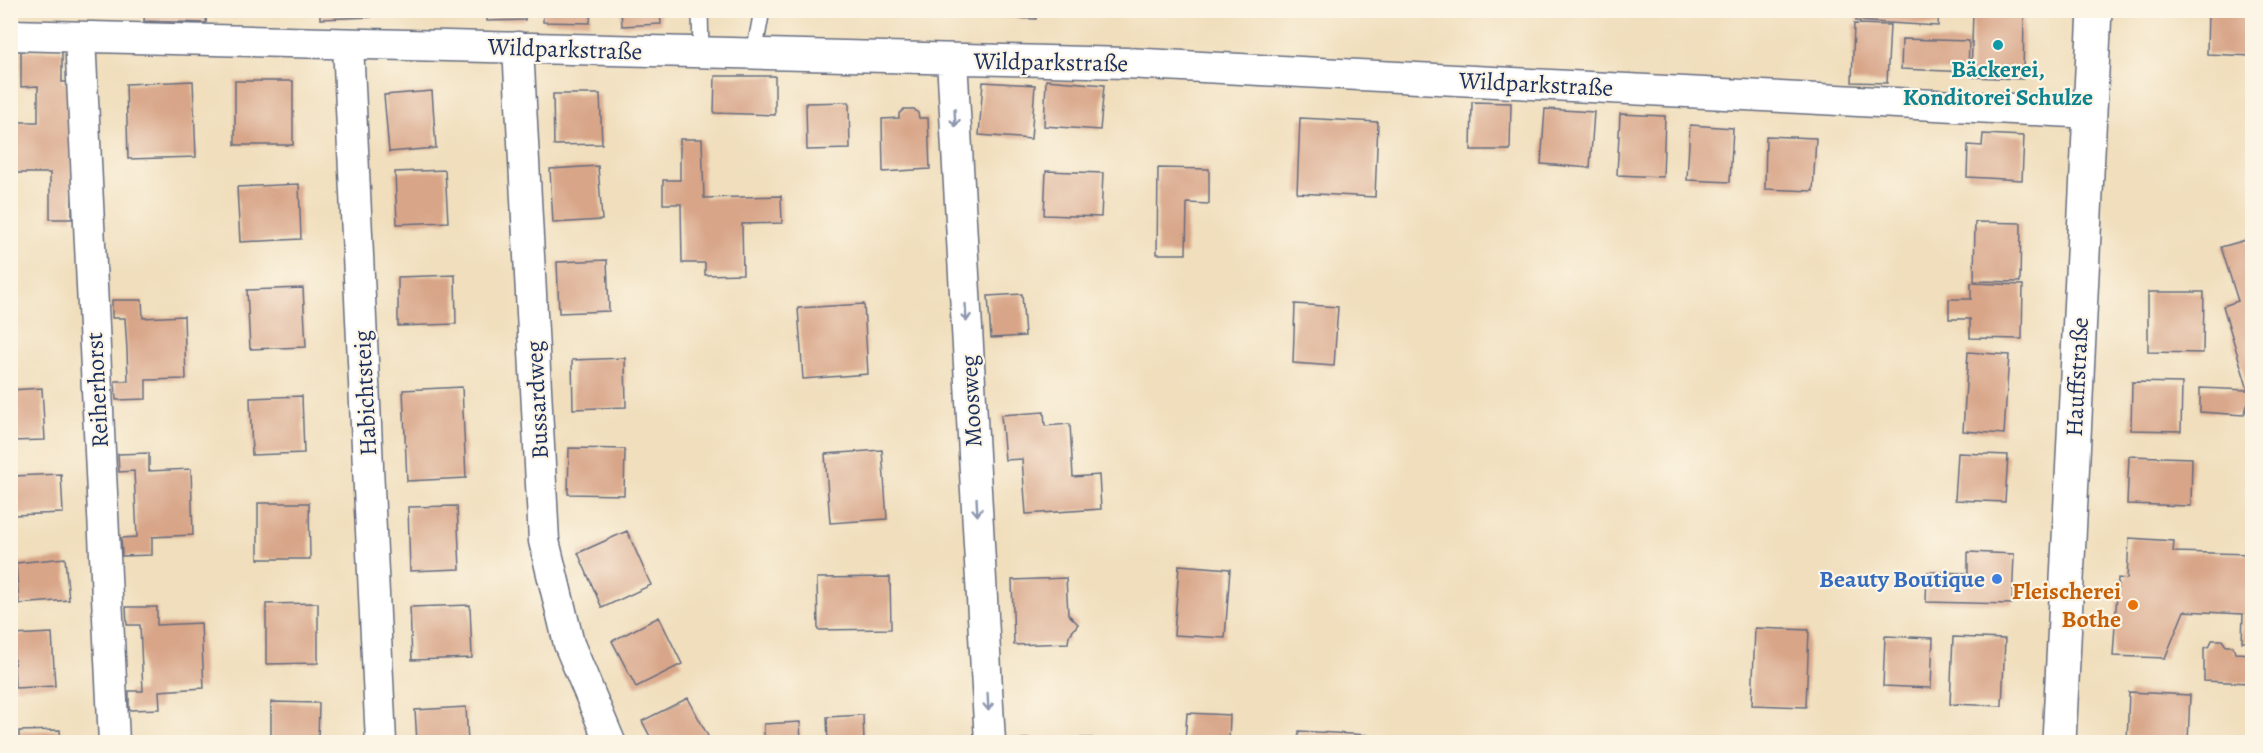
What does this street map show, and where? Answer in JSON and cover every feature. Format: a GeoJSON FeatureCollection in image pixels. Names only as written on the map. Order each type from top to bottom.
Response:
{"type":"FeatureCollection","features":[{"type":"Feature","properties":{"kind":"main road","name":"Hauffstraße"},"geometry":{"type":"LineString","coordinates":[[2059,742],[2095,10]]}},
{"type":"Feature","properties":{"kind":"street","name":"Wildparkstraße"},"geometry":{"type":"LineString","coordinates":[[10,35],[1126,63],[2091,113]]}},
{"type":"Feature","properties":{"kind":"street","name":"Reiherhorst"},"geometry":{"type":"LineString","coordinates":[[80,37],[114,742]]}},
{"type":"Feature","properties":{"kind":"street","name":"Habichtsteig"},"geometry":{"type":"LineString","coordinates":[[348,44],[381,742]]}},
{"type":"Feature","properties":{"kind":"street","name":"Bussardweg"},"geometry":{"type":"LineString","coordinates":[[518,47],[544,542],[569,645],[610,742]]}},
{"type":"Feature","properties":{"kind":"street","name":"Moosweg"},"geometry":{"type":"LineString","coordinates":[[952,59],[990,742]]}},
{"type":"Feature","properties":{"kind":"lane"},"geometry":{"type":"LineString","coordinates":[[700,10],[701,53]]}},
{"type":"Feature","properties":{"kind":"lane"},"geometry":{"type":"LineString","coordinates":[[754,54],[762,10]]}},
{"type":"Feature","properties":{"kind":"building"},"geometry":{"type":"Polygon","coordinates":[[[145,10],[207,10],[206,23],[144,21],[145,10]]]}},
{"type":"Feature","properties":{"kind":"building"},"geometry":{"type":"Polygon","coordinates":[[[320,10],[371,10],[371,17],[320,19],[320,10]]]}},
{"type":"Feature","properties":{"kind":"building"},"geometry":{"type":"Polygon","coordinates":[[[487,10],[525,10],[525,20],[487,21],[487,10]]]}},
{"type":"Feature","properties":{"kind":"building"},"geometry":{"type":"Polygon","coordinates":[[[543,10],[591,10],[590,23],[543,22],[543,10]]]}},
{"type":"Feature","properties":{"kind":"building"},"geometry":{"type":"Polygon","coordinates":[[[621,10],[660,10],[661,24],[622,26],[621,10]]]}},
{"type":"Feature","properties":{"kind":"building"},"geometry":{"type":"Polygon","coordinates":[[[890,10],[945,10],[945,14],[890,12],[890,10]]]}},
{"type":"Feature","properties":{"kind":"building"},"geometry":{"type":"Polygon","coordinates":[[[996,10],[1037,10],[1036,19],[996,17],[996,10]]]}},
{"type":"Feature","properties":{"kind":"building"},"geometry":{"type":"Polygon","coordinates":[[[1857,10],[1939,10],[1938,26],[1856,21],[1857,10]]]}},
{"type":"Feature","properties":{"kind":"building"},"geometry":{"type":"Polygon","coordinates":[[[2208,10],[2252,10],[2252,56],[2207,54],[2208,10]]]}},
{"type":"Feature","properties":{"kind":"building","name":"Bäckerei, Konditorei Schulze"},"geometry":{"type":"Polygon","coordinates":[[[1973,11],[2024,13],[2023,79],[1971,77],[1973,11]]]}},
{"type":"Feature","properties":{"kind":"building"},"geometry":{"type":"Polygon","coordinates":[[[1854,24],[1890,25],[1887,83],[1852,82],[1854,24]]]}},
{"type":"Feature","properties":{"kind":"building"},"geometry":{"type":"Polygon","coordinates":[[[1902,39],[1969,41],[1968,72],[1901,69],[1902,39]]]}},
{"type":"Feature","properties":{"kind":"building"},"geometry":{"type":"Polygon","coordinates":[[[21,51],[62,51],[62,82],[73,82],[72,219],[50,219],[50,173],[10,173],[10,122],[38,122],[38,86],[21,87],[21,51]]]}},
{"type":"Feature","properties":{"kind":"building"},"geometry":{"type":"Polygon","coordinates":[[[715,76],[775,76],[775,115],[714,113],[715,76]]]}},
{"type":"Feature","properties":{"kind":"building"},"geometry":{"type":"Polygon","coordinates":[[[1046,80],[1104,85],[1100,130],[1044,126],[1046,80]]]}},
{"type":"Feature","properties":{"kind":"building"},"geometry":{"type":"Polygon","coordinates":[[[193,81],[196,157],[128,159],[126,84],[193,81]]]}},
{"type":"Feature","properties":{"kind":"building"},"geometry":{"type":"Polygon","coordinates":[[[235,81],[293,81],[293,145],[235,145],[235,81]]]}},
{"type":"Feature","properties":{"kind":"building"},"geometry":{"type":"Polygon","coordinates":[[[983,82],[1035,85],[1031,139],[979,135],[983,82]]]}},
{"type":"Feature","properties":{"kind":"building"},"geometry":{"type":"Polygon","coordinates":[[[432,91],[436,148],[389,152],[384,95],[432,91]]]}},
{"type":"Feature","properties":{"kind":"building"},"geometry":{"type":"Polygon","coordinates":[[[553,94],[600,94],[602,144],[554,145],[553,94]]]}},
{"type":"Feature","properties":{"kind":"building"},"geometry":{"type":"Polygon","coordinates":[[[849,102],[850,149],[807,150],[806,103],[849,102]]]}},
{"type":"Feature","properties":{"kind":"building"},"geometry":{"type":"Polygon","coordinates":[[[1472,102],[1511,103],[1510,150],[1471,150],[1472,102]]]}},
{"type":"Feature","properties":{"kind":"building"},"geometry":{"type":"Polygon","coordinates":[[[904,109],[914,109],[919,118],[928,118],[930,169],[883,172],[882,119],[899,118],[899,114],[904,109]]]}},
{"type":"Feature","properties":{"kind":"building"},"geometry":{"type":"Polygon","coordinates":[[[1545,109],[1594,112],[1590,168],[1541,164],[1545,109]]]}},
{"type":"Feature","properties":{"kind":"building"},"geometry":{"type":"Polygon","coordinates":[[[1620,114],[1665,116],[1663,177],[1617,175],[1620,114]]]}},
{"type":"Feature","properties":{"kind":"building"},"geometry":{"type":"Polygon","coordinates":[[[1300,118],[1378,122],[1375,197],[1297,193],[1300,118]]]}},
{"type":"Feature","properties":{"kind":"building"},"geometry":{"type":"Polygon","coordinates":[[[1690,125],[1733,128],[1730,182],[1687,180],[1690,125]]]}},
{"type":"Feature","properties":{"kind":"building"},"geometry":{"type":"Polygon","coordinates":[[[1983,134],[2024,136],[2022,180],[1967,177],[1968,145],[1982,146],[1983,134]]]}},
{"type":"Feature","properties":{"kind":"building"},"geometry":{"type":"Polygon","coordinates":[[[1766,136],[1816,138],[1813,191],[1765,189],[1766,136]]]}},
{"type":"Feature","properties":{"kind":"building"},"geometry":{"type":"Polygon","coordinates":[[[680,139],[702,139],[704,198],[781,196],[782,223],[742,224],[743,274],[705,275],[705,263],[682,263],[681,204],[663,204],[663,180],[680,180],[680,139]]]}},
{"type":"Feature","properties":{"kind":"building"},"geometry":{"type":"Polygon","coordinates":[[[598,166],[602,220],[553,223],[550,169],[598,166]]]}},
{"type":"Feature","properties":{"kind":"building"},"geometry":{"type":"Polygon","coordinates":[[[1158,168],[1209,169],[1209,204],[1187,203],[1186,254],[1157,254],[1158,168]]]}},
{"type":"Feature","properties":{"kind":"building"},"geometry":{"type":"Polygon","coordinates":[[[445,170],[448,222],[397,224],[395,172],[445,170]]]}},
{"type":"Feature","properties":{"kind":"building"},"geometry":{"type":"Polygon","coordinates":[[[1046,171],[1103,173],[1101,217],[1044,215],[1046,171]]]}},
{"type":"Feature","properties":{"kind":"building"},"geometry":{"type":"Polygon","coordinates":[[[299,184],[301,239],[240,242],[237,187],[299,184]]]}},
{"type":"Feature","properties":{"kind":"building"},"geometry":{"type":"Polygon","coordinates":[[[1975,222],[2021,223],[2020,282],[1974,281],[1975,222]]]}},
{"type":"Feature","properties":{"kind":"building"},"geometry":{"type":"Polygon","coordinates":[[[2246,240],[2252,260],[2252,300],[2250,301],[2252,308],[2252,392],[2244,415],[2200,412],[2200,388],[2248,390],[2223,306],[2238,301],[2221,247],[2246,240]]]}},
{"type":"Feature","properties":{"kind":"building"},"geometry":{"type":"Polygon","coordinates":[[[607,260],[609,311],[559,313],[557,262],[607,260]]]}},
{"type":"Feature","properties":{"kind":"building"},"geometry":{"type":"Polygon","coordinates":[[[455,275],[456,324],[398,326],[398,277],[455,275]]]}},
{"type":"Feature","properties":{"kind":"building"},"geometry":{"type":"Polygon","coordinates":[[[1971,283],[2023,285],[2022,339],[1970,338],[1970,319],[1949,319],[1949,299],[1971,299],[1971,283]]]}},
{"type":"Feature","properties":{"kind":"building"},"geometry":{"type":"Polygon","coordinates":[[[303,288],[306,347],[250,349],[247,290],[303,288]]]}},
{"type":"Feature","properties":{"kind":"building"},"geometry":{"type":"Polygon","coordinates":[[[2148,292],[2204,292],[2203,353],[2148,352],[2148,292]]]}},
{"type":"Feature","properties":{"kind":"building"},"geometry":{"type":"Polygon","coordinates":[[[1022,294],[1025,336],[991,338],[988,296],[1022,294]]]}},
{"type":"Feature","properties":{"kind":"building"},"geometry":{"type":"Polygon","coordinates":[[[112,300],[142,300],[143,318],[184,316],[186,379],[146,380],[146,399],[116,400],[115,381],[128,381],[127,350],[125,318],[112,318],[112,300]]]}},
{"type":"Feature","properties":{"kind":"building"},"geometry":{"type":"Polygon","coordinates":[[[864,304],[868,374],[803,379],[798,308],[864,304]]]}},
{"type":"Feature","properties":{"kind":"building"},"geometry":{"type":"Polygon","coordinates":[[[1295,304],[1338,307],[1334,366],[1293,363],[1295,304]]]}},
{"type":"Feature","properties":{"kind":"building"},"geometry":{"type":"Polygon","coordinates":[[[1968,352],[2009,355],[2004,434],[1963,431],[1968,352]]]}},
{"type":"Feature","properties":{"kind":"building"},"geometry":{"type":"Polygon","coordinates":[[[625,358],[626,407],[573,409],[572,360],[625,358]]]}},
{"type":"Feature","properties":{"kind":"building"},"geometry":{"type":"Polygon","coordinates":[[[2132,382],[2182,383],[2181,431],[2131,430],[2132,382]]]}},
{"type":"Feature","properties":{"kind":"building"},"geometry":{"type":"Polygon","coordinates":[[[462,387],[466,478],[407,481],[403,390],[462,387]]]}},
{"type":"Feature","properties":{"kind":"building"},"geometry":{"type":"Polygon","coordinates":[[[42,388],[45,440],[10,441],[10,390],[42,388]]]}},
{"type":"Feature","properties":{"kind":"building"},"geometry":{"type":"Polygon","coordinates":[[[302,396],[304,453],[252,455],[250,398],[302,396]]]}},
{"type":"Feature","properties":{"kind":"building"},"geometry":{"type":"Polygon","coordinates":[[[1044,412],[1045,426],[1070,424],[1073,477],[1099,475],[1101,509],[1026,514],[1022,459],[1005,460],[1001,415],[1044,412]]]}},
{"type":"Feature","properties":{"kind":"building"},"geometry":{"type":"Polygon","coordinates":[[[569,448],[625,449],[624,495],[568,494],[569,448]]]}},
{"type":"Feature","properties":{"kind":"building"},"geometry":{"type":"Polygon","coordinates":[[[882,450],[887,519],[830,523],[825,454],[882,450]]]}},
{"type":"Feature","properties":{"kind":"building"},"geometry":{"type":"Polygon","coordinates":[[[149,453],[149,471],[191,469],[193,535],[152,537],[152,555],[122,556],[121,538],[137,537],[134,471],[119,472],[118,454],[149,453]]]}},
{"type":"Feature","properties":{"kind":"building"},"geometry":{"type":"Polygon","coordinates":[[[1958,453],[2008,455],[2005,502],[1955,500],[1958,453]]]}},
{"type":"Feature","properties":{"kind":"building"},"geometry":{"type":"Polygon","coordinates":[[[2129,456],[2192,458],[2191,506],[2127,504],[2129,456]]]}},
{"type":"Feature","properties":{"kind":"building"},"geometry":{"type":"Polygon","coordinates":[[[61,474],[63,513],[14,515],[13,476],[61,474]]]}},
{"type":"Feature","properties":{"kind":"building"},"geometry":{"type":"Polygon","coordinates":[[[258,503],[309,503],[310,559],[258,559],[258,503]]]}},
{"type":"Feature","properties":{"kind":"building"},"geometry":{"type":"Polygon","coordinates":[[[457,506],[460,569],[410,571],[408,507],[457,506]]]}},
{"type":"Feature","properties":{"kind":"building"},"geometry":{"type":"Polygon","coordinates":[[[627,531],[651,585],[602,608],[578,553],[627,531]]]}},
{"type":"Feature","properties":{"kind":"building"},"geometry":{"type":"Polygon","coordinates":[[[2129,538],[2174,541],[2173,552],[2252,554],[2252,642],[2242,642],[2243,614],[2184,611],[2165,658],[2113,656],[2118,578],[2127,579],[2129,538]]]}},
{"type":"Feature","properties":{"kind":"building"},"geometry":{"type":"Polygon","coordinates":[[[1968,552],[2014,554],[2012,604],[1926,602],[1927,572],[1968,573],[1968,552]]]}},
{"type":"Feature","properties":{"kind":"building"},"geometry":{"type":"Polygon","coordinates":[[[65,558],[69,600],[19,604],[16,563],[65,558]]]}},
{"type":"Feature","properties":{"kind":"building"},"geometry":{"type":"Polygon","coordinates":[[[1179,565],[1230,569],[1225,638],[1174,635],[1179,565]]]}},
{"type":"Feature","properties":{"kind":"building"},"geometry":{"type":"Polygon","coordinates":[[[890,577],[891,629],[818,630],[817,578],[890,577]]]}},
{"type":"Feature","properties":{"kind":"building"},"geometry":{"type":"Polygon","coordinates":[[[1066,578],[1068,614],[1078,624],[1069,636],[1068,643],[1014,645],[1012,580],[1066,578]]]}},
{"type":"Feature","properties":{"kind":"building"},"geometry":{"type":"Polygon","coordinates":[[[318,603],[318,663],[266,664],[266,604],[318,603]]]}},
{"type":"Feature","properties":{"kind":"building"},"geometry":{"type":"Polygon","coordinates":[[[470,605],[472,658],[412,660],[410,607],[470,605]]]}},
{"type":"Feature","properties":{"kind":"building"},"geometry":{"type":"Polygon","coordinates":[[[126,607],[157,607],[157,625],[201,623],[204,688],[159,691],[160,709],[129,710],[129,691],[143,691],[140,625],[127,625],[126,607]]]}},
{"type":"Feature","properties":{"kind":"building"},"geometry":{"type":"Polygon","coordinates":[[[659,617],[682,664],[636,687],[612,641],[659,617]]]}},
{"type":"Feature","properties":{"kind":"building"},"geometry":{"type":"Polygon","coordinates":[[[1755,628],[1809,630],[1806,707],[1752,705],[1755,628]]]}},
{"type":"Feature","properties":{"kind":"building"},"geometry":{"type":"Polygon","coordinates":[[[52,633],[55,686],[15,688],[13,635],[52,633]]]}},
{"type":"Feature","properties":{"kind":"building"},"geometry":{"type":"Polygon","coordinates":[[[1885,636],[1933,638],[1931,688],[1883,686],[1885,636]]]}},
{"type":"Feature","properties":{"kind":"building"},"geometry":{"type":"Polygon","coordinates":[[[1953,637],[2005,639],[2002,706],[1950,704],[1953,637]]]}},
{"type":"Feature","properties":{"kind":"building"},"geometry":{"type":"Polygon","coordinates":[[[2212,640],[2222,640],[2226,646],[2233,646],[2235,653],[2252,654],[2252,679],[2249,679],[2249,683],[2204,681],[2204,648],[2210,646],[2212,640]]]}},
{"type":"Feature","properties":{"kind":"building"},"geometry":{"type":"Polygon","coordinates":[[[2129,692],[2190,695],[2188,742],[2127,742],[2129,692]]]}},
{"type":"Feature","properties":{"kind":"building"},"geometry":{"type":"Polygon","coordinates":[[[688,698],[711,742],[653,742],[642,721],[688,698]]]}},
{"type":"Feature","properties":{"kind":"building"},"geometry":{"type":"Polygon","coordinates":[[[271,702],[319,703],[318,742],[271,742],[271,702]]]}},
{"type":"Feature","properties":{"kind":"building"},"geometry":{"type":"Polygon","coordinates":[[[466,707],[468,742],[417,742],[415,710],[466,707]]]}},
{"type":"Feature","properties":{"kind":"building"},"geometry":{"type":"Polygon","coordinates":[[[1187,713],[1230,715],[1229,742],[1185,742],[1187,713]]]}},
{"type":"Feature","properties":{"kind":"building"},"geometry":{"type":"Polygon","coordinates":[[[863,715],[864,742],[828,742],[827,717],[863,715]]]}},
{"type":"Feature","properties":{"kind":"building"},"geometry":{"type":"Polygon","coordinates":[[[800,722],[801,742],[764,742],[764,724],[800,722]]]}},
{"type":"Feature","properties":{"kind":"building"},"geometry":{"type":"Polygon","coordinates":[[[60,730],[61,742],[19,742],[19,731],[60,730]]]}},
{"type":"Feature","properties":{"kind":"building"},"geometry":{"type":"Polygon","coordinates":[[[1299,731],[1368,735],[1368,742],[1298,742],[1299,731]]]}},
{"type":"Feature","properties":{"kind":"building"},"geometry":{"type":"Polygon","coordinates":[[[1092,738],[1092,742],[1020,742],[1021,739],[1092,738]]]}},
{"type":"Feature","properties":{"kind":"place","name":"Bäckerei, Konditorei Schulze"},"geometry":{"type":"Point","coordinates":[1998,45]}},
{"type":"Feature","properties":{"kind":"place","name":"Beauty Boutique"},"geometry":{"type":"Point","coordinates":[1997,579]}},
{"type":"Feature","properties":{"kind":"place","name":"Fleischerei Bothe"},"geometry":{"type":"Point","coordinates":[2133,605]}}]}
